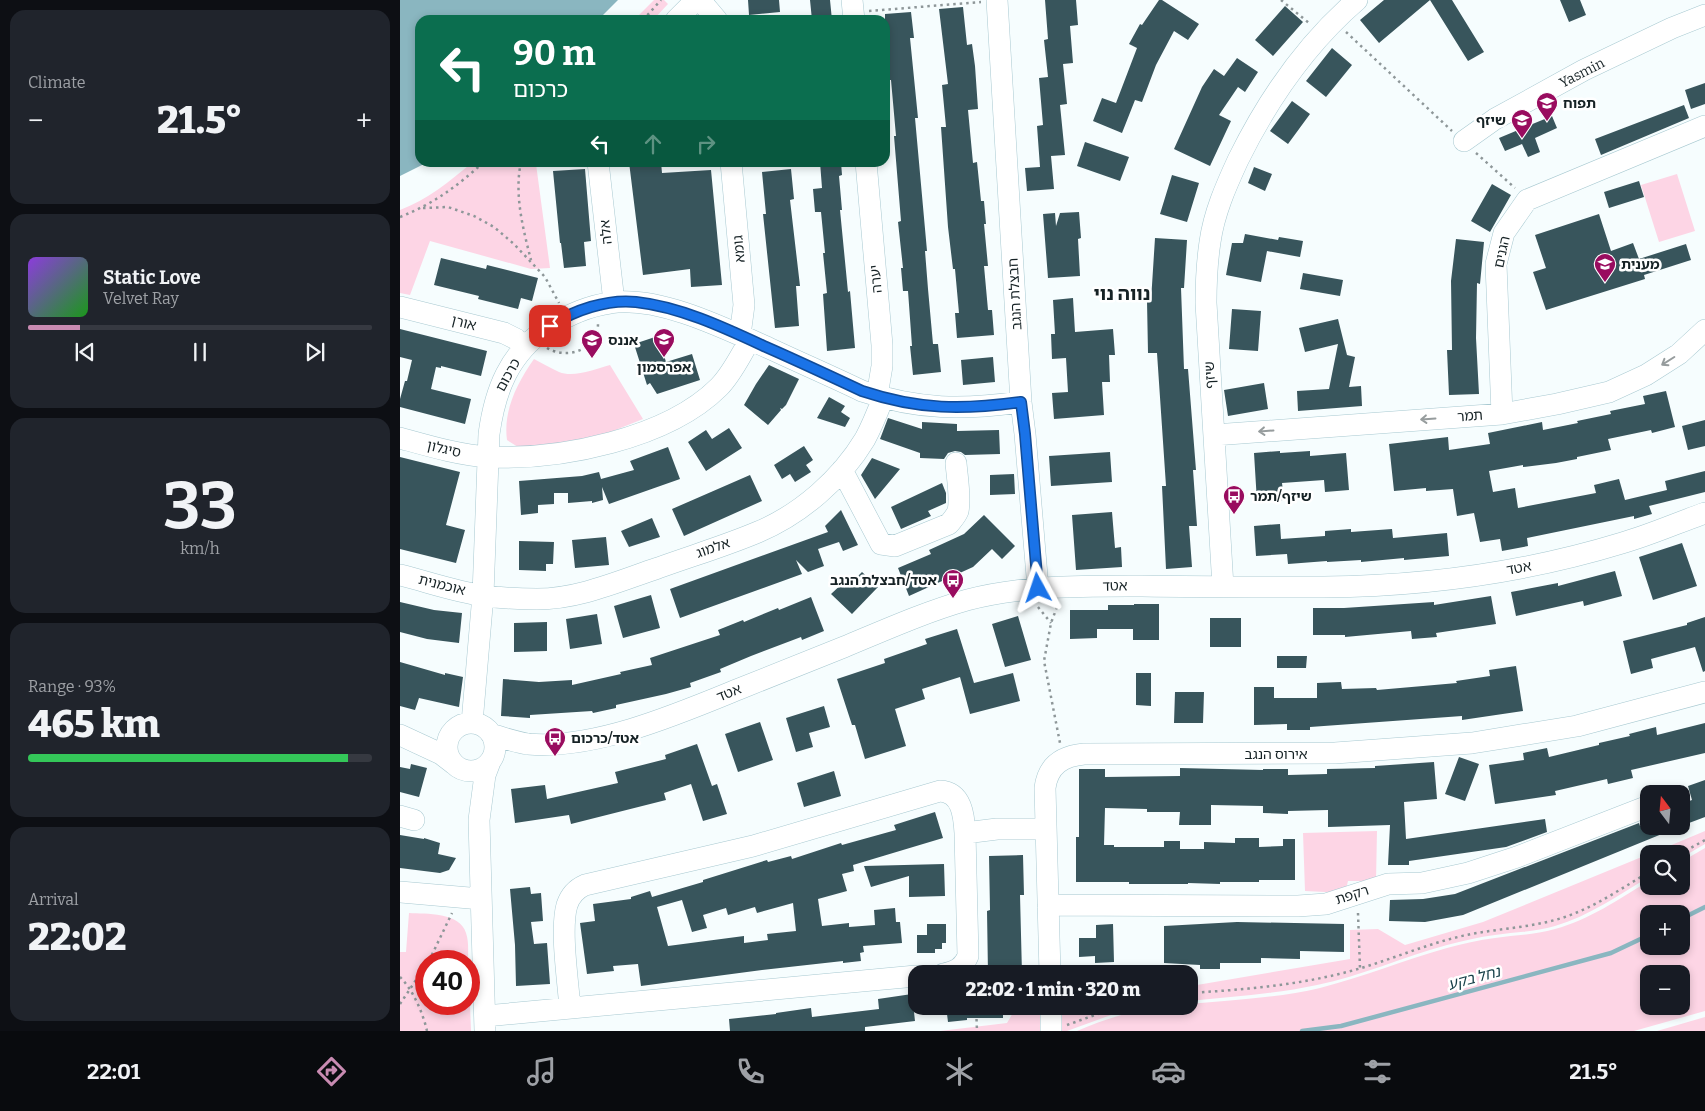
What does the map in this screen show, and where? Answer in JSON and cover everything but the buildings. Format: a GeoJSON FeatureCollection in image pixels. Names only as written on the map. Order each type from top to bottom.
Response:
{"type":"FeatureCollection","features":[{"type":"Feature","properties":{"kind":"street"},"geometry":{"type":"LineString","coordinates":[[681,15],[696,0]]}},
{"type":"Feature","properties":{"kind":"street"},"geometry":{"type":"LineString","coordinates":[[700,0],[713,15]]}},
{"type":"Feature","properties":{"kind":"street","name":"חבצלת הנגב"},"geometry":{"type":"LineString","coordinates":[[997,0],[1021,402],[1038,598]]}},
{"type":"Feature","properties":{"kind":"street","name":"שיזף"},"geometry":{"type":"LineString","coordinates":[[1223,587],[1206,302],[1206,272],[1210,241],[1218,208],[1228,181],[1248,140],[1285,78],[1328,28],[1357,0]]}},
{"type":"Feature","properties":{"kind":"street","name":"Yasmin"},"geometry":{"type":"LineString","coordinates":[[1464,142],[1494,119],[1584,70],[1672,28],[1705,15]]}},
{"type":"Feature","properties":{"kind":"street"},"geometry":{"type":"LineString","coordinates":[[1527,200],[1705,126]]}},
{"type":"Feature","properties":{"kind":"street","name":"אלה"},"geometry":{"type":"LineString","coordinates":[[598,167],[605,304]]}},
{"type":"Feature","properties":{"kind":"street","name":"גומא"},"geometry":{"type":"LineString","coordinates":[[731,167],[744,305],[745,337]]}},
{"type":"Feature","properties":{"kind":"street","name":"יערה"},"geometry":{"type":"LineString","coordinates":[[866,167],[882,345],[880,397]]}},
{"type":"Feature","properties":{"kind":"street","name":"הגנים"},"geometry":{"type":"LineString","coordinates":[[1502,414],[1496,264],[1504,233],[1527,200]]}},
{"type":"Feature","properties":{"kind":"street","name":"כרכום"},"geometry":{"type":"LineString","coordinates":[[464,726],[483,595],[488,457],[492,411],[498,388],[510,367],[530,342],[560,320],[605,304],[636,302],[668,308],[745,337],[862,391],[880,397],[908,404],[961,409],[1021,402]]}},
{"type":"Feature","properties":{"kind":"street","name":"אורן"},"geometry":{"type":"LineString","coordinates":[[400,307],[504,333],[516,339],[530,342]]}},
{"type":"Feature","properties":{"kind":"street","name":"תמר"},"geometry":{"type":"LineString","coordinates":[[1214,435],[1502,414],[1557,404],[1609,392],[1646,375],[1679,354],[1705,330]]}},
{"type":"Feature","properties":{"kind":"street"},"geometry":{"type":"LineString","coordinates":[[488,457],[544,456],[593,448],[667,422],[706,399],[721,385],[732,370],[745,337]]}},
{"type":"Feature","properties":{"kind":"street","name":"אלמוג"},"geometry":{"type":"LineString","coordinates":[[483,595],[540,599],[588,591],[759,532],[797,510],[820,493],[842,470],[865,438],[880,397]]}},
{"type":"Feature","properties":{"kind":"street","name":"סיגלון"},"geometry":{"type":"LineString","coordinates":[[400,438],[459,454],[488,457]]}},
{"type":"Feature","properties":{"kind":"street"},"geometry":{"type":"LineString","coordinates":[[842,470],[881,544],[895,546],[948,524],[954,517],[958,510],[956,463]]}},
{"type":"Feature","properties":{"kind":"street","name":"אטד"},"geometry":{"type":"LineString","coordinates":[[491,734],[526,744],[542,744],[581,740],[636,728],[699,706],[903,622],[938,609],[994,594],[1038,598],[1112,586],[1329,587],[1412,582],[1486,574],[1588,553],[1646,535],[1705,513]]}},
{"type":"Feature","properties":{"kind":"street","name":"אוכמנית"},"geometry":{"type":"LineString","coordinates":[[400,575],[483,595]]}},
{"type":"Feature","properties":{"kind":"street","name":"אירוס הנגב"},"geometry":{"type":"LineString","coordinates":[[1063,759],[1084,754],[1335,754],[1472,743],[1577,726],[1705,692]]}},
{"type":"Feature","properties":{"kind":"street"},"geometry":{"type":"LineString","coordinates":[[464,726],[448,739],[447,746],[449,758],[456,766],[470,792],[478,820]]}},
{"type":"Feature","properties":{"kind":"street"},"geometry":{"type":"LineString","coordinates":[[400,733],[429,735],[464,726],[483,726],[491,734],[496,744],[492,761],[485,775],[478,820],[485,1023],[570,1008],[908,977]]}},
{"type":"Feature","properties":{"kind":"street"},"geometry":{"type":"LineString","coordinates":[[400,733],[441,754],[456,766],[474,771],[482,769],[492,761]]}},
{"type":"Feature","properties":{"kind":"street","name":"אטד"},"geometry":{"type":"LineString","coordinates":[[492,761],[516,750],[542,744]]}},
{"type":"Feature","properties":{"kind":"street"},"geometry":{"type":"LineString","coordinates":[[1050,965],[1046,782],[1053,767],[1063,759]]}},
{"type":"Feature","properties":{"kind":"street"},"geometry":{"type":"LineString","coordinates":[[570,1008],[565,936],[566,911],[572,895],[585,885],[754,846],[932,792],[946,791],[955,797],[961,806],[966,833],[968,956],[963,965]]}},
{"type":"Feature","properties":{"kind":"street","name":"רקפת"},"geometry":{"type":"LineString","coordinates":[[1048,906],[1326,904],[1388,884],[1434,882],[1474,872],[1640,809]]}},
{"type":"Feature","properties":{"kind":"street"},"geometry":{"type":"LineString","coordinates":[[966,833],[997,829],[1046,829]]}},
{"type":"Feature","properties":{"kind":"street"},"geometry":{"type":"LineString","coordinates":[[400,892],[481,899]]}},
{"type":"Feature","properties":{"kind":"street"},"geometry":{"type":"LineString","coordinates":[[1050,1015],[1051,1030]]}},
{"type":"Feature","properties":{"kind":"path"},"geometry":{"type":"LineString","coordinates":[[648,15],[661,0]]}},
{"type":"Feature","properties":{"kind":"path"},"geometry":{"type":"LineString","coordinates":[[853,11],[997,0]]}},
{"type":"Feature","properties":{"kind":"path"},"geometry":{"type":"LineString","coordinates":[[1281,0],[1328,28],[1464,142],[1527,200]]}},
{"type":"Feature","properties":{"kind":"path"},"geometry":{"type":"LineString","coordinates":[[400,217],[424,208],[454,188],[478,167]]}},
{"type":"Feature","properties":{"kind":"path"},"geometry":{"type":"LineString","coordinates":[[520,167],[521,214],[531,262]]}},
{"type":"Feature","properties":{"kind":"path"},"geometry":{"type":"LineString","coordinates":[[424,208],[448,207],[474,216],[494,227],[514,244],[545,277],[566,317]]}},
{"type":"Feature","properties":{"kind":"path"},"geometry":{"type":"LineString","coordinates":[[530,342],[562,353],[576,352],[587,346],[596,334],[598,321],[605,304]]}},
{"type":"Feature","properties":{"kind":"path"},"geometry":{"type":"LineString","coordinates":[[1038,598],[1051,624]]}},
{"type":"Feature","properties":{"kind":"path"},"geometry":{"type":"LineString","coordinates":[[1057,607],[1051,624],[1044,661],[1063,759]]}},
{"type":"Feature","properties":{"kind":"path"},"geometry":{"type":"LineString","coordinates":[[1690,848],[1705,840]]}},
{"type":"Feature","properties":{"kind":"path"},"geometry":{"type":"LineString","coordinates":[[1198,992],[1279,985],[1320,978],[1360,968],[1477,932],[1535,925],[1572,915],[1640,877]]}},
{"type":"Feature","properties":{"kind":"path"},"geometry":{"type":"LineString","coordinates":[[1357,894],[1360,968]]}},
{"type":"Feature","properties":{"kind":"path"},"geometry":{"type":"LineString","coordinates":[[434,950],[460,897]]}},
{"type":"Feature","properties":{"kind":"path"},"geometry":{"type":"LineString","coordinates":[[400,977],[410,990],[425,1022],[427,1031]]}},
{"type":"Feature","properties":{"kind":"path"},"geometry":{"type":"LineString","coordinates":[[400,1004],[415,982]]}},
{"type":"Feature","properties":{"kind":"path"},"geometry":{"type":"LineString","coordinates":[[976,1015],[977,1031]]}},
{"type":"Feature","properties":{"kind":"path"},"geometry":{"type":"LineString","coordinates":[[1051,1030],[1094,1015]]}},
{"type":"Feature","properties":{"kind":"shaded area"},"geometry":{"type":"Polygon","coordinates":[[[654,0],[664,0],[668,4],[658,15],[639,15],[654,0]]]}},
{"type":"Feature","properties":{"kind":"shaded area"},"geometry":{"type":"Polygon","coordinates":[[[467,167],[536,167],[550,268],[531,269],[430,241],[410,295],[400,293],[400,210],[410,206],[447,183],[467,167]]]}},
{"type":"Feature","properties":{"kind":"shaded area"},"geometry":{"type":"Polygon","coordinates":[[[1677,174],[1695,231],[1659,242],[1641,185],[1677,174]]]}},
{"type":"Feature","properties":{"kind":"shaded area"},"geometry":{"type":"Polygon","coordinates":[[[534,359],[565,374],[584,372],[610,365],[643,419],[608,433],[533,447],[518,447],[507,440],[507,418],[517,388],[534,359]]]}},
{"type":"Feature","properties":{"kind":"shaded area"},"geometry":{"type":"Polygon","coordinates":[[[1377,831],[1376,881],[1348,881],[1345,893],[1305,891],[1303,833],[1377,831]]]}},
{"type":"Feature","properties":{"kind":"shaded area"},"geometry":{"type":"Polygon","coordinates":[[[1705,831],[1705,844],[1690,853],[1690,845],[1672,845],[1705,831]]]}},
{"type":"Feature","properties":{"kind":"shaded area"},"geometry":{"type":"Polygon","coordinates":[[[1705,848],[1705,1011],[1634,1031],[1077,1031],[1121,1015],[1198,1015],[1198,1003],[1271,996],[1320,988],[1459,945],[1555,929],[1592,915],[1640,887],[1640,895],[1690,895],[1690,857],[1705,848]]]}},
{"type":"Feature","properties":{"kind":"shaded area"},"geometry":{"type":"Polygon","coordinates":[[[1640,858],[1640,883],[1592,911],[1568,922],[1548,928],[1483,937],[1453,944],[1350,977],[1317,985],[1269,993],[1198,1000],[1198,985],[1350,959],[1350,930],[1378,929],[1405,945],[1483,922],[1640,858]]]}},
{"type":"Feature","properties":{"kind":"shaded area"},"geometry":{"type":"Polygon","coordinates":[[[409,913],[442,916],[457,921],[463,926],[468,940],[468,950],[415,950],[415,1015],[470,1015],[471,1031],[400,1031],[400,952],[406,952],[409,913]]]}},
{"type":"Feature","properties":{"kind":"shaded area"},"geometry":{"type":"Polygon","coordinates":[[[1012,1015],[1111,1015],[1067,1031],[940,1031],[1007,1023],[1012,1015]]]}},
{"type":"Feature","properties":{"kind":"shaded area"},"geometry":{"type":"Polygon","coordinates":[[[1705,1017],[1705,1031],[1657,1031],[1705,1017]]]}},
{"type":"Feature","properties":{"kind":"water"},"geometry":{"type":"Polygon","coordinates":[[[400,0],[618,0],[603,15],[415,15],[415,167],[418,167],[400,176],[400,0]]]}},
{"type":"Feature","properties":{"kind":"waterway","name":"נחל בקע"},"geometry":{"type":"LineString","coordinates":[[1690,914],[1705,907]]}},
{"type":"Feature","properties":{"kind":"waterway","name":"נחל בקע"},"geometry":{"type":"LineString","coordinates":[[1302,1031],[1341,1026],[1611,953],[1640,939]]}},
{"type":"Feature","properties":{"kind":"place","name":"תפוח"},"geometry":{"type":"Point","coordinates":[1547,122]}},
{"type":"Feature","properties":{"kind":"place","name":"שיזף"},"geometry":{"type":"Point","coordinates":[1522,139]}},
{"type":"Feature","properties":{"kind":"place","name":"מענית"},"geometry":{"type":"Point","coordinates":[1605,283]}},
{"type":"Feature","properties":{"kind":"place","name":"אפרסמון"},"geometry":{"type":"Point","coordinates":[664,358]}},
{"type":"Feature","properties":{"kind":"place","name":"אננס"},"geometry":{"type":"Point","coordinates":[592,359]}},
{"type":"Feature","properties":{"kind":"place","name":"שיזף/תמר"},"geometry":{"type":"Point","coordinates":[1234,515]}},
{"type":"Feature","properties":{"kind":"place","name":"אטד/חבצלת הנגב"},"geometry":{"type":"Point","coordinates":[953,599]}},
{"type":"Feature","properties":{"kind":"place","name":"אטד/כרכום"},"geometry":{"type":"Point","coordinates":[555,757]}},
{"type":"Feature","properties":{"kind":"district","name":"נווה נוי"},"geometry":{"type":"Point","coordinates":[1122,293]}},
{"type":"Feature","properties":{"kind":"route"},"geometry":{"type":"LineString","coordinates":[[550,326],[560,320],[596,306],[610,303],[636,302],[668,308],[740,335],[862,391],[877,396],[908,404],[961,409],[1021,402],[1038,588]]}}]}
